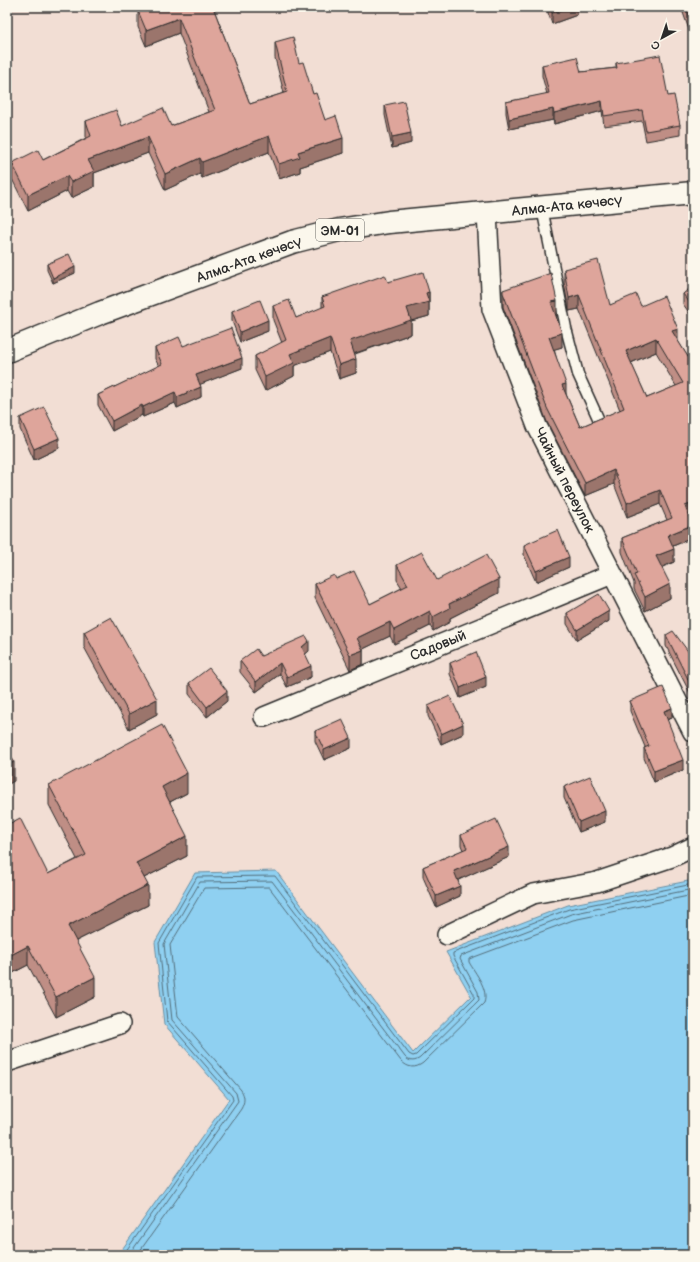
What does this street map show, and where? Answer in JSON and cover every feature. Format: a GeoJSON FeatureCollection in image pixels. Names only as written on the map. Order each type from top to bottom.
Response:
{"type":"FeatureCollection","features":[{"type":"Feature","properties":{"kind":"highway","name":"Алма-Ата көчөсү"},"geometry":{"type":"LineString","coordinates":[[7,351],[100,313],[292,242],[339,230],[389,222],[693,193]]}},
{"type":"Feature","properties":{"kind":"street","name":"Чайный переулок"},"geometry":{"type":"LineString","coordinates":[[488,213],[492,309],[537,426],[693,732]]}},
{"type":"Feature","properties":{"kind":"street","name":"Садовый"},"geometry":{"type":"LineString","coordinates":[[264,717],[612,574]]}},
{"type":"Feature","properties":{"kind":"street"},"geometry":{"type":"LineString","coordinates":[[447,935],[533,894],[597,882],[672,856],[693,847]]}},
{"type":"Feature","properties":{"kind":"street"},"geometry":{"type":"LineString","coordinates":[[7,1062],[120,1024]]}},
{"type":"Feature","properties":{"kind":"lane"},"geometry":{"type":"LineString","coordinates":[[542,208],[566,328],[578,374],[598,418]]}},
{"type":"Feature","properties":{"kind":"water"},"geometry":{"type":"Polygon","coordinates":[[[276,871],[413,1053],[471,996],[446,952],[568,905],[693,880],[693,1255],[118,1255],[229,1099],[164,1024],[155,942],[195,873],[276,871]]]}},
{"type":"Feature","properties":{"kind":"building"},"geometry":{"type":"Polygon","coordinates":[[[148,7],[213,7],[250,104],[287,92],[275,42],[293,37],[299,63],[303,62],[313,94],[316,93],[325,120],[336,116],[343,138],[298,152],[300,157],[279,164],[269,136],[202,162],[200,158],[165,174],[148,137],[88,160],[94,171],[71,182],[67,176],[28,195],[12,163],[38,150],[43,160],[91,136],[86,121],[116,110],[122,126],[163,108],[171,126],[215,110],[179,18],[146,30],[138,11],[148,7]]]}},
{"type":"Feature","properties":{"kind":"building"},"geometry":{"type":"Polygon","coordinates":[[[550,7],[570,7],[552,13],[550,7]]]}},
{"type":"Feature","properties":{"kind":"building"},"geometry":{"type":"Polygon","coordinates":[[[686,7],[693,7],[693,26],[686,7]]]}},
{"type":"Feature","properties":{"kind":"building"},"geometry":{"type":"Polygon","coordinates":[[[660,55],[668,96],[674,95],[680,125],[646,131],[642,110],[604,116],[602,101],[554,113],[553,109],[509,119],[506,102],[549,93],[542,65],[577,57],[581,72],[617,68],[616,63],[660,55]]]}},
{"type":"Feature","properties":{"kind":"building"},"geometry":{"type":"Polygon","coordinates":[[[404,101],[411,133],[392,137],[385,105],[404,101]]]}},
{"type":"Feature","properties":{"kind":"building"},"geometry":{"type":"Polygon","coordinates":[[[69,254],[75,267],[53,278],[47,264],[69,254]]]}},
{"type":"Feature","properties":{"kind":"building"},"geometry":{"type":"Polygon","coordinates":[[[598,260],[610,305],[636,294],[641,306],[664,296],[678,329],[672,331],[693,365],[693,503],[685,506],[692,525],[668,535],[674,549],[656,556],[670,584],[645,597],[634,575],[637,574],[622,538],[672,518],[660,490],[627,503],[614,470],[585,483],[547,408],[503,293],[503,290],[551,273],[557,301],[551,302],[562,333],[549,337],[566,384],[562,385],[580,427],[624,408],[579,295],[569,298],[564,269],[598,260]],[[656,338],[626,351],[647,398],[683,383],[656,338]]]}},
{"type":"Feature","properties":{"kind":"building"},"geometry":{"type":"Polygon","coordinates":[[[423,272],[429,292],[426,293],[429,302],[407,308],[411,320],[350,341],[356,359],[339,365],[330,338],[290,354],[294,363],[265,377],[255,356],[286,340],[273,306],[289,300],[296,318],[325,306],[322,297],[385,275],[388,282],[423,272]]]}},
{"type":"Feature","properties":{"kind":"building"},"geometry":{"type":"Polygon","coordinates":[[[693,286],[693,307],[683,294],[693,286]]]}},
{"type":"Feature","properties":{"kind":"building"},"geometry":{"type":"Polygon","coordinates":[[[260,300],[268,320],[240,332],[232,311],[260,300]]]}},
{"type":"Feature","properties":{"kind":"building"},"geometry":{"type":"Polygon","coordinates":[[[231,328],[242,358],[196,375],[201,387],[177,397],[175,392],[143,407],[142,405],[112,421],[98,395],[162,364],[155,348],[179,337],[183,346],[231,328]]]}},
{"type":"Feature","properties":{"kind":"building"},"geometry":{"type":"Polygon","coordinates":[[[44,407],[59,438],[34,449],[20,418],[44,407]]]}},
{"type":"Feature","properties":{"kind":"building"},"geometry":{"type":"Polygon","coordinates":[[[558,530],[569,557],[536,571],[524,545],[558,530]]]}},
{"type":"Feature","properties":{"kind":"building"},"geometry":{"type":"Polygon","coordinates":[[[422,552],[437,580],[486,555],[499,579],[449,604],[450,608],[433,617],[430,611],[394,630],[390,622],[357,638],[363,650],[350,655],[315,584],[334,575],[336,579],[354,571],[370,604],[408,585],[397,565],[422,552]]]}},
{"type":"Feature","properties":{"kind":"building"},"geometry":{"type":"Polygon","coordinates":[[[599,594],[609,611],[577,630],[567,613],[599,594]]]}},
{"type":"Feature","properties":{"kind":"building"},"geometry":{"type":"Polygon","coordinates":[[[111,617],[157,699],[129,714],[84,632],[111,617]]]}},
{"type":"Feature","properties":{"kind":"building"},"geometry":{"type":"Polygon","coordinates":[[[673,631],[693,658],[693,684],[691,685],[666,635],[673,631]]]}},
{"type":"Feature","properties":{"kind":"building"},"geometry":{"type":"Polygon","coordinates":[[[306,636],[309,641],[302,647],[311,666],[287,677],[280,663],[256,682],[240,661],[256,649],[261,656],[306,636]]]}},
{"type":"Feature","properties":{"kind":"building"},"geometry":{"type":"Polygon","coordinates":[[[476,652],[486,677],[460,688],[450,663],[476,652]]]}},
{"type":"Feature","properties":{"kind":"building"},"geometry":{"type":"Polygon","coordinates":[[[209,668],[227,691],[207,707],[189,683],[209,668]]]}},
{"type":"Feature","properties":{"kind":"building"},"geometry":{"type":"Polygon","coordinates":[[[663,687],[672,708],[664,711],[683,760],[654,771],[644,748],[649,746],[630,701],[663,687]]]}},
{"type":"Feature","properties":{"kind":"building"},"geometry":{"type":"Polygon","coordinates":[[[450,696],[463,724],[441,734],[428,706],[450,696]]]}},
{"type":"Feature","properties":{"kind":"building"},"geometry":{"type":"Polygon","coordinates":[[[342,719],[351,738],[324,750],[315,731],[342,719]]]}},
{"type":"Feature","properties":{"kind":"building"},"geometry":{"type":"Polygon","coordinates":[[[162,725],[187,773],[162,787],[187,836],[136,863],[148,885],[68,926],[95,977],[56,997],[28,946],[7,957],[7,825],[20,818],[48,874],[86,855],[49,785],[162,725]]]}},
{"type":"Feature","properties":{"kind":"building"},"geometry":{"type":"Polygon","coordinates":[[[7,747],[14,762],[7,765],[7,747]]]}},
{"type":"Feature","properties":{"kind":"building"},"geometry":{"type":"Polygon","coordinates":[[[590,776],[605,811],[579,822],[564,787],[590,776]]]}},
{"type":"Feature","properties":{"kind":"building"},"geometry":{"type":"Polygon","coordinates":[[[496,819],[509,847],[454,871],[460,886],[436,896],[423,867],[467,848],[461,835],[496,819]]]}}]}
